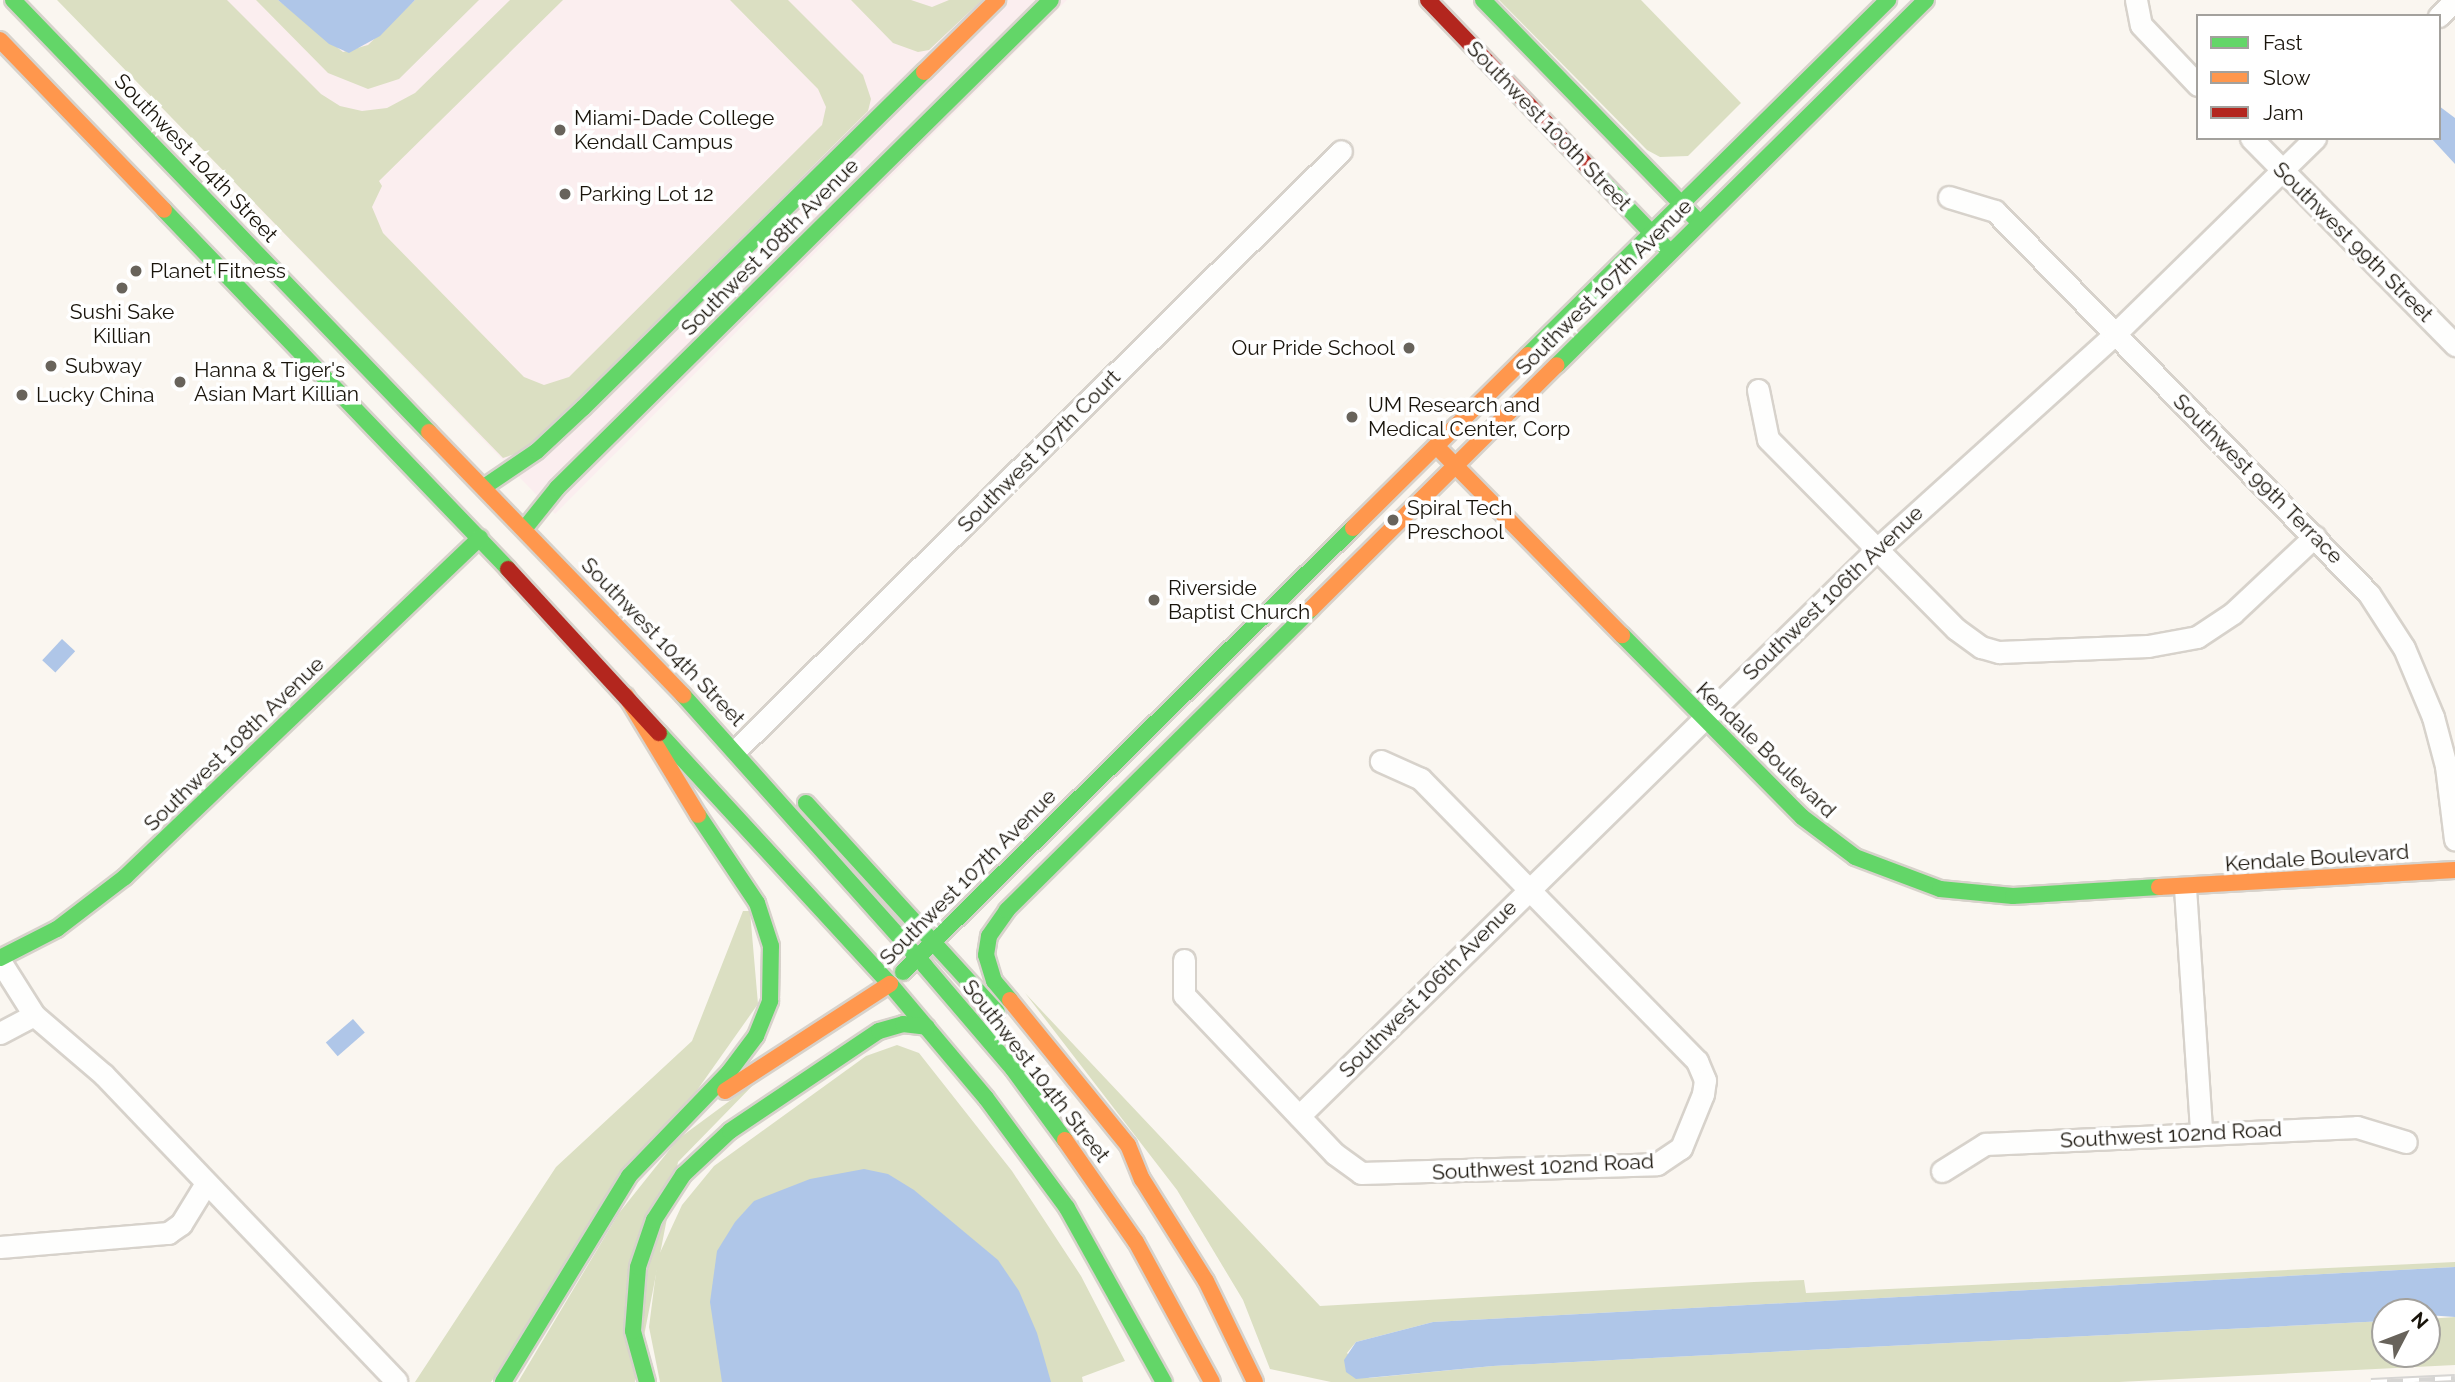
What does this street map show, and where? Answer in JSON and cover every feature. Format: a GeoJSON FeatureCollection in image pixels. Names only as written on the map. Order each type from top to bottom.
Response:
{"type":"FeatureCollection","features":[{"type":"Feature","properties":{"kind":"main road","name":"Southwest 104th Street"},"geometry":{"type":"LineString","coordinates":[[13,0],[480,538],[706,780],[927,1027],[1068,1208],[1162,1378]]}},
{"type":"Feature","properties":{"kind":"main road","name":"Southwest 108th Avenue"},"geometry":{"type":"LineString","coordinates":[[484,487],[537,451],[583,408],[998,0]]}},
{"type":"Feature","properties":{"kind":"main road","name":"Southwest 108th Avenue"},"geometry":{"type":"LineString","coordinates":[[525,528],[557,488],[1051,0]]}},
{"type":"Feature","properties":{"kind":"main road","name":"Southwest 100th Street"},"geometry":{"type":"LineString","coordinates":[[1428,0],[1669,251]]}},
{"type":"Feature","properties":{"kind":"main road","name":"Southwest 100th Street"},"geometry":{"type":"LineString","coordinates":[[1483,0],[1699,223]]}},
{"type":"Feature","properties":{"kind":"main road","name":"Southwest 107th Avenue"},"geometry":{"type":"LineString","coordinates":[[921,962],[936,941],[1434,444],[1888,0]]}},
{"type":"Feature","properties":{"kind":"main road","name":"Southwest 107th Avenue"},"geometry":{"type":"LineString","coordinates":[[704,1101],[742,1082],[921,962],[989,936],[1007,911],[1669,251],[1926,0]]}},
{"type":"Feature","properties":{"kind":"main road","name":"Southwest 104th Street"},"geometry":{"type":"LineString","coordinates":[[0,40],[484,487],[736,750],[1020,1079],[1096,1181],[1136,1242],[1210,1378]]}},
{"type":"Feature","properties":{"kind":"main road"},"geometry":{"type":"LineString","coordinates":[[1513,368],[1533,387]]}},
{"type":"Feature","properties":{"kind":"main road","name":"Kendale Boulevard"},"geometry":{"type":"LineString","coordinates":[[1434,444],[1703,719],[1822,835],[1855,857],[1906,879],[1940,889],[2013,896],[2185,888],[2455,870]]}},
{"type":"Feature","properties":{"kind":"main road","name":"Southwest 108th Avenue"},"geometry":{"type":"LineString","coordinates":[[0,959],[57,929],[125,877],[480,538]]}},
{"type":"Feature","properties":{"kind":"main road"},"geometry":{"type":"LineString","coordinates":[[503,1382],[634,1170],[704,1101],[750,1044],[764,1019],[772,986],[771,946],[757,903],[671,776],[626,695]]}},
{"type":"Feature","properties":{"kind":"main road"},"geometry":{"type":"LineString","coordinates":[[736,750],[803,799],[936,941],[957,949],[1102,1141]]}},
{"type":"Feature","properties":{"kind":"main road"},"geometry":{"type":"LineString","coordinates":[[989,936],[986,955],[995,981],[1128,1145],[1142,1179],[1206,1281],[1252,1376]]}},
{"type":"Feature","properties":{"kind":"main road"},"geometry":{"type":"LineString","coordinates":[[647,1382],[634,1331],[638,1267],[654,1220],[683,1175],[730,1131],[868,1038],[895,1025],[927,1027]]}},
{"type":"Feature","properties":{"kind":"main road"},"geometry":{"type":"LineString","coordinates":[[1113,1156],[1142,1179]]}},
{"type":"Feature","properties":{"kind":"street"},"geometry":{"type":"LineString","coordinates":[[2441,14],[2455,0]]}},
{"type":"Feature","properties":{"kind":"street"},"geometry":{"type":"LineString","coordinates":[[2136,4],[2145,31],[2196,83]]}},
{"type":"Feature","properties":{"kind":"street","name":"Southwest 99th Street"},"geometry":{"type":"LineString","coordinates":[[2253,140],[2455,345]]}},
{"type":"Feature","properties":{"kind":"street","name":"Southwest 106th Avenue"},"geometry":{"type":"LineString","coordinates":[[1300,1116],[1877,549],[2115,334],[2313,140]]}},
{"type":"Feature","properties":{"kind":"street","name":"Southwest 107th Court"},"geometry":{"type":"LineString","coordinates":[[736,750],[1341,151]]}},
{"type":"Feature","properties":{"kind":"street","name":"Southwest 99th Terrace"},"geometry":{"type":"LineString","coordinates":[[1949,197],[1995,211],[2369,594],[2414,667],[2444,756],[2455,839]]}},
{"type":"Feature","properties":{"kind":"street"},"geometry":{"type":"LineString","coordinates":[[1758,390],[1768,439],[1956,629],[1981,647],[2019,653],[2186,640],[2220,624],[2315,536]]}},
{"type":"Feature","properties":{"kind":"street"},"geometry":{"type":"LineString","coordinates":[[1381,761],[1422,779],[1530,889]]}},
{"type":"Feature","properties":{"kind":"street"},"geometry":{"type":"LineString","coordinates":[[2185,888],[2202,1132]]}},
{"type":"Feature","properties":{"kind":"street","name":"Southwest 102nd Road"},"geometry":{"type":"LineString","coordinates":[[1300,1116],[1356,1170],[1377,1175],[1657,1164],[1687,1140],[1704,1086],[1701,1066],[1530,889]]}},
{"type":"Feature","properties":{"kind":"street"},"geometry":{"type":"LineString","coordinates":[[0,959],[33,1015],[104,1075],[205,1185],[396,1381]]}},
{"type":"Feature","properties":{"kind":"street"},"geometry":{"type":"LineString","coordinates":[[1184,960],[1184,995],[1300,1116]]}},
{"type":"Feature","properties":{"kind":"street"},"geometry":{"type":"LineString","coordinates":[[0,1033],[33,1015]]}},
{"type":"Feature","properties":{"kind":"street","name":"Southwest 102nd Road"},"geometry":{"type":"LineString","coordinates":[[1941,1171],[1985,1144],[2357,1127],[2406,1142]]}},
{"type":"Feature","properties":{"kind":"street"},"geometry":{"type":"LineString","coordinates":[[0,1247],[168,1233],[181,1224],[205,1185]]}},
{"type":"Feature","properties":{"kind":"shaded area","name":"Miami-Dade College Kendall Campus"},"geometry":{"type":"Polygon","coordinates":[[[58,0],[1067,0],[555,514],[58,0]]]}},
{"type":"Feature","properties":{"kind":"green space"},"geometry":{"type":"Polygon","coordinates":[[[57,0],[227,0],[321,94],[340,106],[362,111],[387,108],[415,93],[510,0],[563,0],[379,181],[382,186],[372,207],[383,233],[524,377],[544,385],[569,377],[822,125],[826,107],[818,89],[730,0],[788,0],[863,75],[871,99],[868,111],[527,450],[503,458],[57,0]]]}},
{"type":"Feature","properties":{"kind":"green space"},"geometry":{"type":"Polygon","coordinates":[[[256,0],[278,0],[343,52],[368,45],[415,0],[479,0],[399,79],[368,89],[328,73],[256,0]]]}},
{"type":"Feature","properties":{"kind":"green space"},"geometry":{"type":"Polygon","coordinates":[[[851,0],[911,0],[932,7],[949,0],[982,0],[929,50],[918,52],[893,43],[851,0]]]}},
{"type":"Feature","properties":{"kind":"green space"},"geometry":{"type":"Polygon","coordinates":[[[1499,0],[1641,0],[1741,103],[1688,156],[1660,157],[1647,150],[1499,0]]]}},
{"type":"Feature","properties":{"kind":"green space"},"geometry":{"type":"Polygon","coordinates":[[[743,911],[750,911],[758,1004],[491,1382],[415,1382],[556,1167],[692,1041],[743,911]]]}},
{"type":"Feature","properties":{"kind":"green space"},"geometry":{"type":"Polygon","coordinates":[[[1025,993],[1320,1306],[1804,1280],[1806,1293],[2455,1262],[2455,1267],[1433,1322],[1356,1342],[1347,1353],[1369,1378],[1493,1366],[2371,1322],[2371,1368],[2396,1368],[2119,1382],[1331,1382],[1270,1369],[1243,1300],[1177,1190],[1025,993]]]}},
{"type":"Feature","properties":{"kind":"green space"},"geometry":{"type":"Polygon","coordinates":[[[897,1045],[919,1053],[1012,1171],[1081,1276],[1125,1361],[1082,1377],[1083,1382],[660,1382],[649,1327],[658,1257],[682,1205],[714,1166],[866,1056],[897,1045]]]}},
{"type":"Feature","properties":{"kind":"green space"},"geometry":{"type":"Polygon","coordinates":[[[758,1080],[678,1162],[635,1382],[518,1382],[619,1213],[678,1139],[758,1080]]]}},
{"type":"Feature","properties":{"kind":"green space"},"geometry":{"type":"Polygon","coordinates":[[[2455,1317],[2455,1365],[2441,1366],[2441,1318],[2455,1317]]]}},
{"type":"Feature","properties":{"kind":"water"},"geometry":{"type":"Polygon","coordinates":[[[278,0],[415,0],[380,36],[349,53],[329,44],[278,0]]]}},
{"type":"Feature","properties":{"kind":"water"},"geometry":{"type":"Polygon","coordinates":[[[2441,108],[2455,118],[2455,164],[2433,140],[2441,140],[2441,108]]]}},
{"type":"Feature","properties":{"kind":"water"},"geometry":{"type":"Polygon","coordinates":[[[62,639],[75,651],[55,672],[42,660],[62,639]]]}},
{"type":"Feature","properties":{"kind":"water"},"geometry":{"type":"Polygon","coordinates":[[[353,1019],[365,1033],[338,1056],[326,1043],[353,1019]]]}},
{"type":"Feature","properties":{"kind":"water"},"geometry":{"type":"Polygon","coordinates":[[[864,1169],[888,1174],[914,1190],[998,1260],[1019,1291],[1037,1333],[1051,1382],[722,1382],[710,1302],[717,1251],[735,1222],[754,1201],[810,1179],[864,1169]]]}},
{"type":"Feature","properties":{"kind":"water"},"geometry":{"type":"Polygon","coordinates":[[[2455,1267],[2455,1317],[2441,1316],[2441,1298],[2371,1298],[2371,1322],[1493,1366],[1356,1379],[1346,1372],[1344,1360],[1356,1342],[1433,1322],[2455,1267]]]}},
{"type":"Feature","properties":{"kind":"railway"},"geometry":{"type":"LineString","coordinates":[[2371,1382],[2455,1378]]}},
{"type":"Feature","properties":{"kind":"traffic: fast"},"geometry":{"type":"LineString","coordinates":[[13,0],[429,432]]}},
{"type":"Feature","properties":{"kind":"traffic: fast"},"geometry":{"type":"LineString","coordinates":[[525,528],[557,488],[1051,0]]}},
{"type":"Feature","properties":{"kind":"traffic: fast"},"geometry":{"type":"LineString","coordinates":[[1483,0],[1694,217]]}},
{"type":"Feature","properties":{"kind":"traffic: fast"},"geometry":{"type":"LineString","coordinates":[[1528,355],[1888,0]]}},
{"type":"Feature","properties":{"kind":"traffic: fast"},"geometry":{"type":"LineString","coordinates":[[1557,365],[1926,0]]}},
{"type":"Feature","properties":{"kind":"traffic: fast"},"geometry":{"type":"LineString","coordinates":[[484,487],[537,451],[583,408],[924,72]]}},
{"type":"Feature","properties":{"kind":"traffic: fast"},"geometry":{"type":"LineString","coordinates":[[1597,176],[1665,247]]}},
{"type":"Feature","properties":{"kind":"traffic: fast"},"geometry":{"type":"LineString","coordinates":[[164,210],[508,569]]}},
{"type":"Feature","properties":{"kind":"traffic: fast"},"geometry":{"type":"LineString","coordinates":[[903,972],[1353,528]]}},
{"type":"Feature","properties":{"kind":"traffic: fast"},"geometry":{"type":"LineString","coordinates":[[0,958],[57,929],[125,877],[480,538]]}},
{"type":"Feature","properties":{"kind":"traffic: fast"},"geometry":{"type":"LineString","coordinates":[[1010,1000],[994,981],[986,955],[989,936],[1007,910],[1311,609]]}},
{"type":"Feature","properties":{"kind":"traffic: fast"},"geometry":{"type":"LineString","coordinates":[[1622,635],[1802,817],[1855,857],[1940,889],[2013,896],[2159,887]]}},
{"type":"Feature","properties":{"kind":"traffic: fast"},"geometry":{"type":"LineString","coordinates":[[683,695],[925,966],[1013,1069],[1065,1140]]}},
{"type":"Feature","properties":{"kind":"traffic: fast"},"geometry":{"type":"LineString","coordinates":[[659,733],[890,984],[986,1098],[1067,1208],[1164,1382]]}},
{"type":"Feature","properties":{"kind":"traffic: fast"},"geometry":{"type":"LineString","coordinates":[[806,803],[997,1012]]}},
{"type":"Feature","properties":{"kind":"traffic: fast"},"geometry":{"type":"LineString","coordinates":[[503,1382],[629,1176],[729,1072],[756,1036],[770,1001],[771,946],[757,903],[698,815]]}},
{"type":"Feature","properties":{"kind":"traffic: fast"},"geometry":{"type":"LineString","coordinates":[[647,1382],[633,1331],[638,1267],[654,1220],[683,1175],[730,1131],[879,1031],[903,1024],[927,1027]]}},
{"type":"Feature","properties":{"kind":"traffic: slow"},"geometry":{"type":"LineString","coordinates":[[924,72],[997,0]]}},
{"type":"Feature","properties":{"kind":"traffic: slow"},"geometry":{"type":"LineString","coordinates":[[0,40],[164,210]]}},
{"type":"Feature","properties":{"kind":"traffic: slow"},"geometry":{"type":"LineString","coordinates":[[1353,528],[1528,355]]}},
{"type":"Feature","properties":{"kind":"traffic: slow"},"geometry":{"type":"LineString","coordinates":[[1311,609],[1557,365]]}},
{"type":"Feature","properties":{"kind":"traffic: slow"},"geometry":{"type":"LineString","coordinates":[[429,432],[683,695]]}},
{"type":"Feature","properties":{"kind":"traffic: slow"},"geometry":{"type":"LineString","coordinates":[[1442,452],[1622,635]]}},
{"type":"Feature","properties":{"kind":"traffic: slow"},"geometry":{"type":"LineString","coordinates":[[626,696],[698,815]]}},
{"type":"Feature","properties":{"kind":"traffic: slow"},"geometry":{"type":"LineString","coordinates":[[2159,887],[2455,870]]}},
{"type":"Feature","properties":{"kind":"traffic: slow"},"geometry":{"type":"LineString","coordinates":[[725,1091],[890,984]]}},
{"type":"Feature","properties":{"kind":"traffic: slow"},"geometry":{"type":"LineString","coordinates":[[1010,1000],[1128,1145],[1142,1179],[1206,1281],[1255,1382]]}},
{"type":"Feature","properties":{"kind":"traffic: slow"},"geometry":{"type":"LineString","coordinates":[[1065,1140],[1136,1242],[1212,1382]]}},
{"type":"Feature","properties":{"kind":"traffic: jam"},"geometry":{"type":"LineString","coordinates":[[1428,0],[1597,176]]}},
{"type":"Feature","properties":{"kind":"traffic: jam"},"geometry":{"type":"LineString","coordinates":[[508,569],[659,733]]}},
{"type":"Feature","properties":{"kind":"place","name":"Miami-Dade College Kendall Campus"},"geometry":{"type":"Point","coordinates":[560,130]}},
{"type":"Feature","properties":{"kind":"place","name":"Parking Lot 12"},"geometry":{"type":"Point","coordinates":[565,194]}},
{"type":"Feature","properties":{"kind":"place","name":"Planet Fitness"},"geometry":{"type":"Point","coordinates":[136,271]}},
{"type":"Feature","properties":{"kind":"place","name":"Sushi Sake Killian"},"geometry":{"type":"Point","coordinates":[122,288]}},
{"type":"Feature","properties":{"kind":"place","name":"Our Pride School"},"geometry":{"type":"Point","coordinates":[1409,348]}},
{"type":"Feature","properties":{"kind":"place","name":"Subway"},"geometry":{"type":"Point","coordinates":[51,366]}},
{"type":"Feature","properties":{"kind":"place","name":"Hanna & Tiger's Asian Mart Killian"},"geometry":{"type":"Point","coordinates":[180,382]}},
{"type":"Feature","properties":{"kind":"place","name":"Lucky China"},"geometry":{"type":"Point","coordinates":[22,395]}},
{"type":"Feature","properties":{"kind":"place","name":"UM Research and Medical Center, Corp"},"geometry":{"type":"Point","coordinates":[1352,417]}},
{"type":"Feature","properties":{"kind":"place","name":"Spiral Tech Preschool"},"geometry":{"type":"Point","coordinates":[1393,520]}},
{"type":"Feature","properties":{"kind":"place","name":"Riverside Baptist Church"},"geometry":{"type":"Point","coordinates":[1154,600]}}]}
